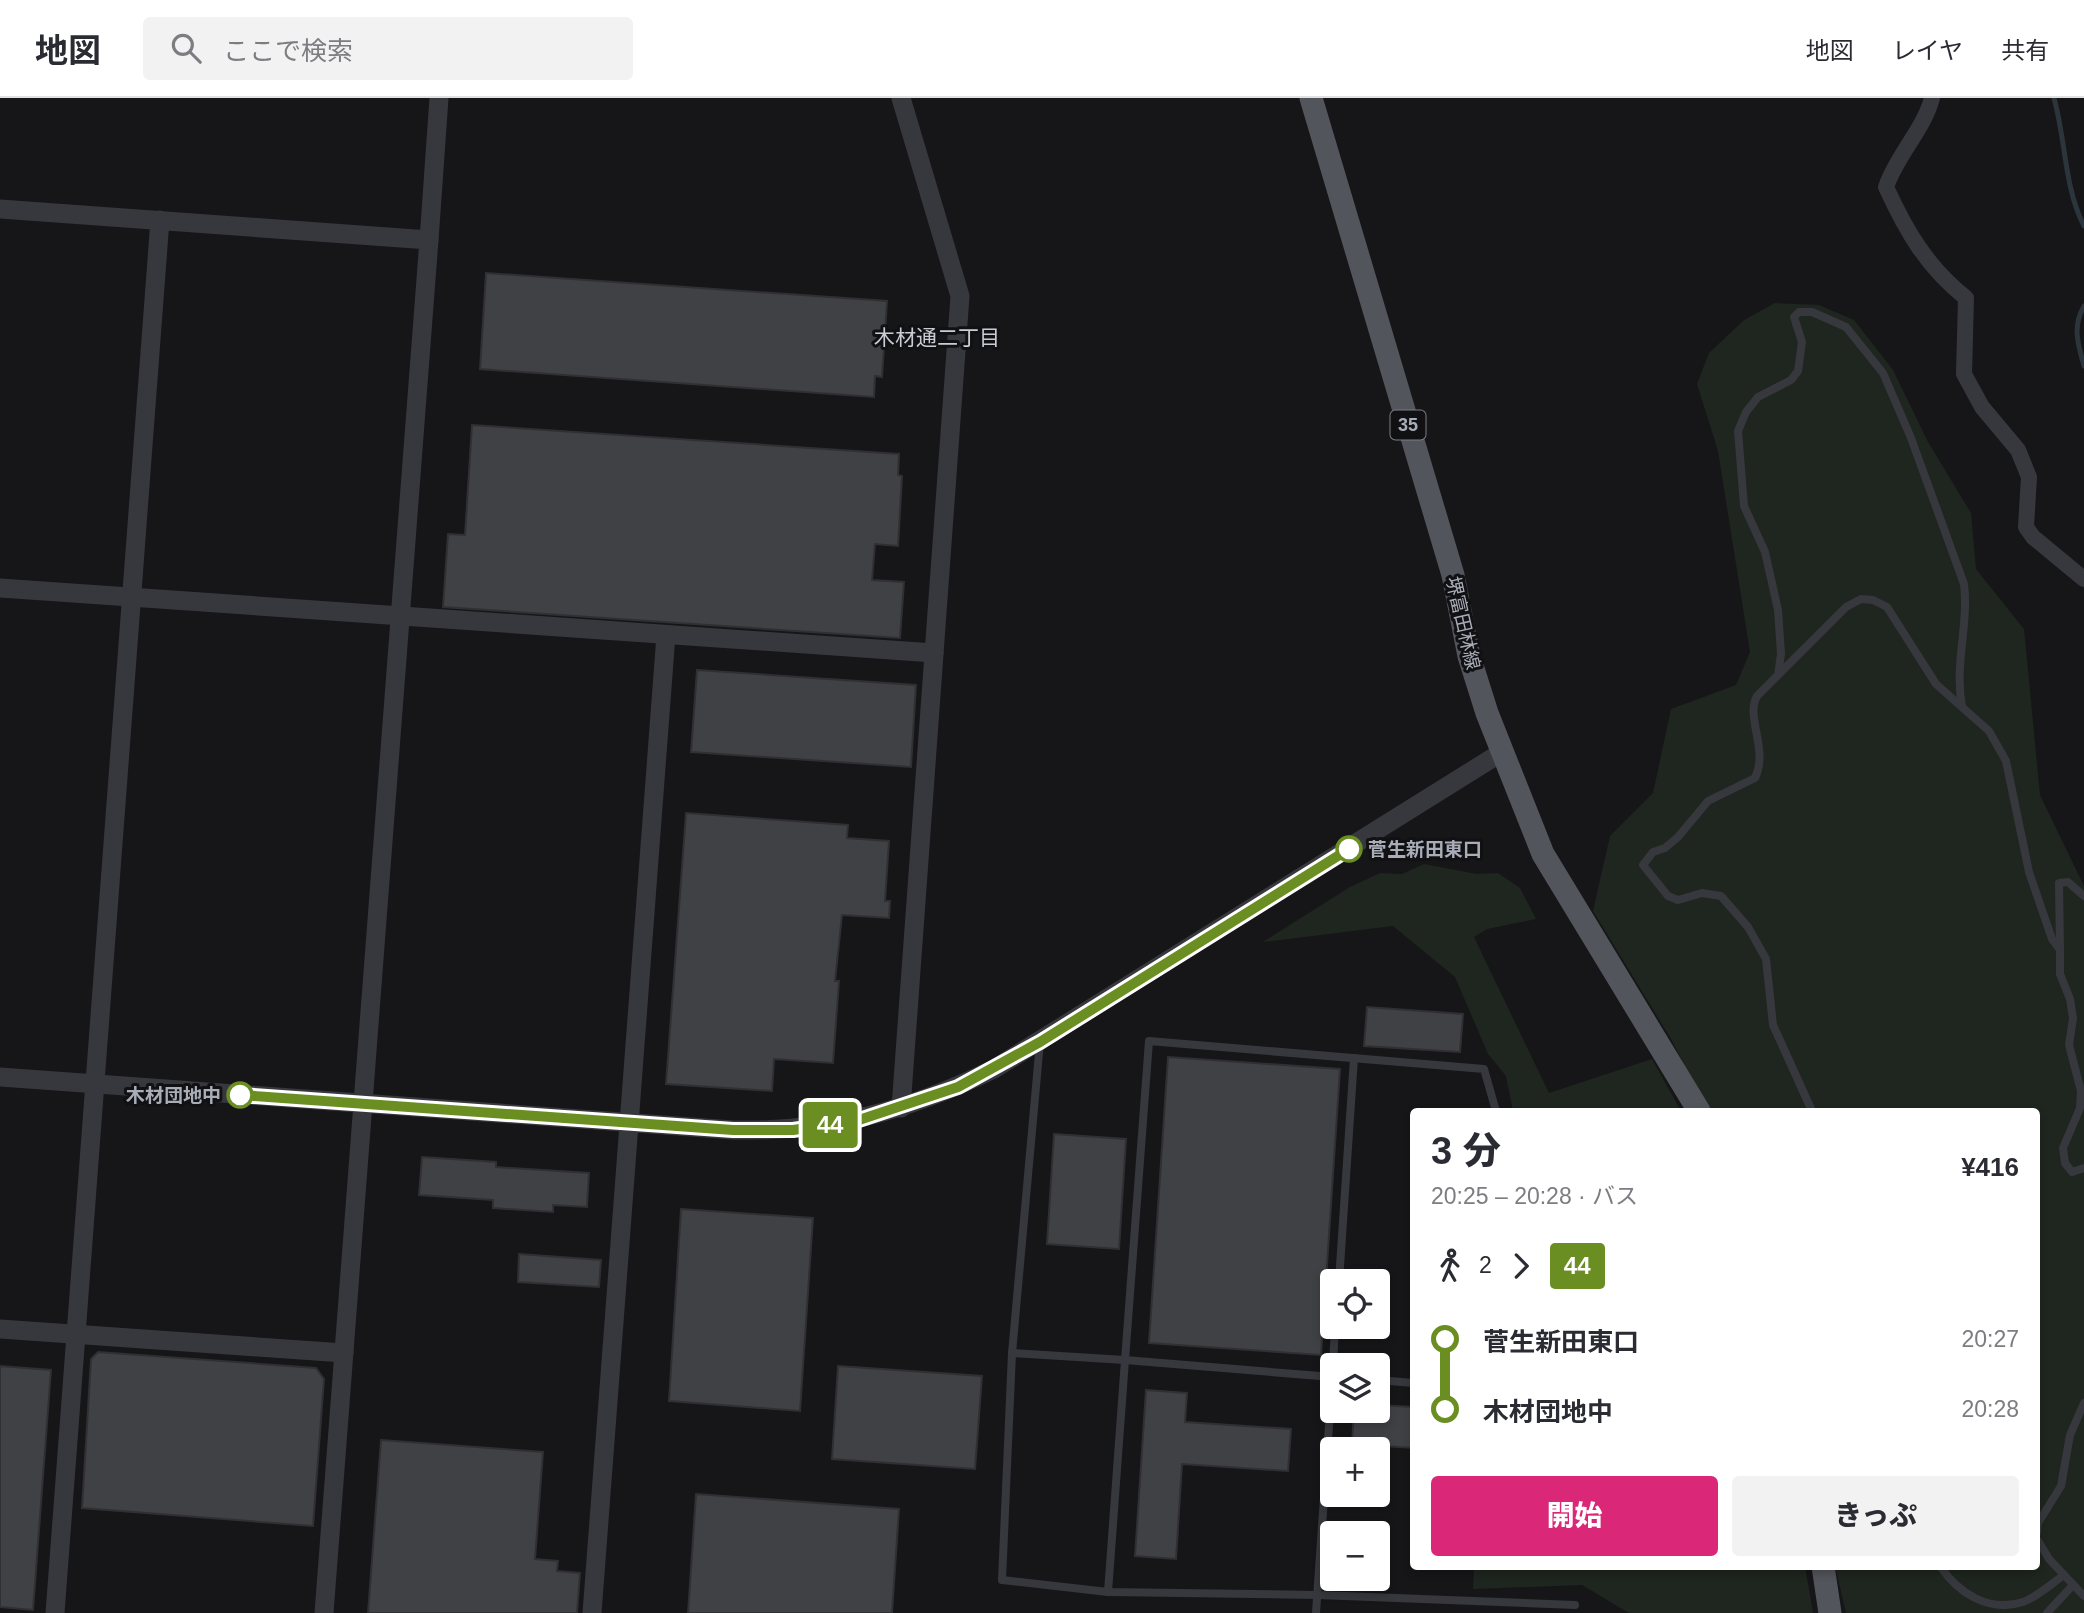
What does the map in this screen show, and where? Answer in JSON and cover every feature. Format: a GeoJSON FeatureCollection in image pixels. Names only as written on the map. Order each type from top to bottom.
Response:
{"type":"FeatureCollection","features":[{"type":"Feature","properties":{"kind":"main road","name":"堺富田林線"},"geometry":{"type":"LineString","coordinates":[[1311,98],[1453,575],[1469,656],[1502,752],[1543,854],[1697,1108]]}},
{"type":"Feature","properties":{"kind":"main road"},"geometry":{"type":"LineString","coordinates":[[1823,1570],[1830,1613]]}},
{"type":"Feature","properties":{"kind":"street"},"geometry":{"type":"LineString","coordinates":[[324,1613],[439,98]]}},
{"type":"Feature","properties":{"kind":"street"},"geometry":{"type":"LineString","coordinates":[[901,98],[960,296],[901,1108]]}},
{"type":"Feature","properties":{"kind":"street"},"geometry":{"type":"LineString","coordinates":[[1932,98],[1928,113],[1901,152],[1886,187],[1915,246],[1945,281],[1966,298],[1964,374],[1982,407],[2018,450],[2029,477],[2026,527],[2033,537],[2084,579]]}},
{"type":"Feature","properties":{"kind":"street"},"geometry":{"type":"LineString","coordinates":[[0,209],[429,240]]}},
{"type":"Feature","properties":{"kind":"street"},"geometry":{"type":"LineString","coordinates":[[55,1613],[160,220]]}},
{"type":"Feature","properties":{"kind":"street"},"geometry":{"type":"LineString","coordinates":[[0,588],[934,653]]}},
{"type":"Feature","properties":{"kind":"street"},"geometry":{"type":"LineString","coordinates":[[592,1613],[666,635]]}},
{"type":"Feature","properties":{"kind":"street"},"geometry":{"type":"LineString","coordinates":[[0,1077],[733,1130],[793,1130],[856,1121],[958,1087],[1040,1042],[1502,752]]}},
{"type":"Feature","properties":{"kind":"street"},"geometry":{"type":"LineString","coordinates":[[0,1329],[344,1353]]}},
{"type":"Feature","properties":{"kind":"lane"},"geometry":{"type":"LineString","coordinates":[[1778,676],[1782,654],[1778,610],[1768,560],[1744,506],[1739,423],[1758,397],[1791,380],[1798,371],[1802,342],[1794,317],[1800,312],[1812,312],[1846,327],[1882,373],[1911,438],[1964,584],[1966,600],[1957,680],[1962,706]]}},
{"type":"Feature","properties":{"kind":"lane"},"geometry":{"type":"LineString","coordinates":[[1811,1108],[1773,1025],[1766,959],[1748,927],[1721,896],[1713,893],[1678,900],[1668,896],[1643,865],[1653,852],[1665,848],[1678,837],[1708,801],[1755,778],[1761,755],[1752,705],[1846,607],[1861,599],[1873,600],[1887,607],[1936,684],[1989,731],[2006,761],[2029,872],[2052,939],[2060,950]]}},
{"type":"Feature","properties":{"kind":"lane"},"geometry":{"type":"LineString","coordinates":[[2084,896],[2068,882],[2059,883],[2060,974],[2070,999],[2073,1018],[2068,1045],[2081,1091],[2080,1108],[2063,1148],[2065,1163],[2072,1172],[2084,1168]]}},
{"type":"Feature","properties":{"kind":"lane"},"geometry":{"type":"LineString","coordinates":[[1108,1592],[1150,1041],[1484,1069],[1495,1108]]}},
{"type":"Feature","properties":{"kind":"lane"},"geometry":{"type":"LineString","coordinates":[[1040,1042],[1012,1353],[1002,1580],[1108,1592],[1318,1595],[1575,1605]]}},
{"type":"Feature","properties":{"kind":"lane"},"geometry":{"type":"LineString","coordinates":[[1340,1269],[1353,1058]]}},
{"type":"Feature","properties":{"kind":"lane"},"geometry":{"type":"LineString","coordinates":[[1012,1353],[1320,1376]]}},
{"type":"Feature","properties":{"kind":"lane"},"geometry":{"type":"LineString","coordinates":[[1390,1381],[1410,1383]]}},
{"type":"Feature","properties":{"kind":"lane"},"geometry":{"type":"LineString","coordinates":[[2040,1519],[2061,1486],[2070,1435],[2084,1402]]}},
{"type":"Feature","properties":{"kind":"lane"},"geometry":{"type":"LineString","coordinates":[[1316,1613],[1329,1423]]}},
{"type":"Feature","properties":{"kind":"lane"},"geometry":{"type":"LineString","coordinates":[[2040,1542],[2049,1559],[2084,1596]]}},
{"type":"Feature","properties":{"kind":"lane"},"geometry":{"type":"LineString","coordinates":[[1943,1570],[1953,1586],[1981,1602],[1999,1606],[2022,1602],[2064,1575]]}},
{"type":"Feature","properties":{"kind":"lane"},"geometry":{"type":"LineString","coordinates":[[2047,1613],[2073,1584]]}},
{"type":"Feature","properties":{"kind":"shaded area"},"geometry":{"type":"Polygon","coordinates":[[[1775,303],[1819,305],[1854,320],[1893,370],[1928,442],[1971,513],[1976,569],[2024,629],[2040,795],[2084,886],[2084,1613],[1846,1613],[1836,1570],[2040,1570],[2040,1108],[1706,1108],[1671,1039],[1593,911],[1610,836],[1653,793],[1671,709],[1736,685],[1750,652],[1718,451],[1697,384],[1709,353],[1744,320],[1775,303]]]}},
{"type":"Feature","properties":{"kind":"shaded area"},"geometry":{"type":"Polygon","coordinates":[[[1424,864],[1477,874],[1498,873],[1520,888],[1536,919],[1487,929],[1474,937],[1549,1093],[1652,1059],[1679,1108],[1512,1108],[1506,1076],[1488,1054],[1455,977],[1393,926],[1263,942],[1350,887],[1380,873],[1402,874],[1424,864]]]}},
{"type":"Feature","properties":{"kind":"shaded area"},"geometry":{"type":"Polygon","coordinates":[[[1474,1570],[1806,1570],[1813,1613],[1629,1613],[1582,1585],[1473,1589],[1474,1570]]]}},
{"type":"Feature","properties":{"kind":"building"},"geometry":{"type":"Polygon","coordinates":[[[486,273],[887,301],[882,377],[875,376],[874,397],[480,369],[486,273]]]}},
{"type":"Feature","properties":{"kind":"building"},"geometry":{"type":"Polygon","coordinates":[[[472,425],[899,454],[898,475],[902,476],[898,546],[875,544],[872,580],[904,582],[900,638],[443,607],[448,534],[465,535],[472,425]]]}},
{"type":"Feature","properties":{"kind":"building"},"geometry":{"type":"Polygon","coordinates":[[[697,670],[916,685],[911,767],[691,752],[697,670]]]}},
{"type":"Feature","properties":{"kind":"building"},"geometry":{"type":"Polygon","coordinates":[[[686,813],[848,825],[847,838],[889,841],[885,901],[890,901],[889,918],[842,915],[835,981],[839,981],[833,1063],[774,1059],[772,1091],[666,1084],[686,813]]]}},
{"type":"Feature","properties":{"kind":"building"},"geometry":{"type":"Polygon","coordinates":[[[1367,1007],[1463,1014],[1460,1052],[1364,1046],[1367,1007]]]}},
{"type":"Feature","properties":{"kind":"building"},"geometry":{"type":"Polygon","coordinates":[[[1168,1057],[1340,1069],[1327,1269],[1320,1269],[1320,1355],[1149,1343],[1168,1057]]]}},
{"type":"Feature","properties":{"kind":"building"},"geometry":{"type":"Polygon","coordinates":[[[1054,1134],[1126,1139],[1119,1249],[1047,1244],[1054,1134]]]}},
{"type":"Feature","properties":{"kind":"building"},"geometry":{"type":"Polygon","coordinates":[[[422,1157],[496,1162],[496,1167],[589,1173],[587,1207],[553,1205],[553,1212],[493,1208],[493,1200],[419,1195],[422,1157]]]}},
{"type":"Feature","properties":{"kind":"building"},"geometry":{"type":"Polygon","coordinates":[[[681,1209],[813,1218],[800,1411],[669,1401],[681,1209]]]}},
{"type":"Feature","properties":{"kind":"building"},"geometry":{"type":"Polygon","coordinates":[[[519,1254],[601,1260],[599,1287],[518,1282],[519,1254]]]}},
{"type":"Feature","properties":{"kind":"building"},"geometry":{"type":"Polygon","coordinates":[[[98,1352],[316,1368],[324,1379],[313,1526],[82,1508],[91,1359],[98,1352]]]}},
{"type":"Feature","properties":{"kind":"building"},"geometry":{"type":"Polygon","coordinates":[[[0,1366],[51,1370],[33,1610],[0,1607],[0,1366]]]}},
{"type":"Feature","properties":{"kind":"building"},"geometry":{"type":"Polygon","coordinates":[[[838,1366],[982,1376],[975,1469],[832,1459],[838,1366]]]}},
{"type":"Feature","properties":{"kind":"building"},"geometry":{"type":"Polygon","coordinates":[[[1146,1390],[1187,1393],[1185,1422],[1291,1429],[1288,1471],[1182,1464],[1176,1559],[1135,1556],[1146,1390]]]}},
{"type":"Feature","properties":{"kind":"building"},"geometry":{"type":"Polygon","coordinates":[[[1390,1406],[1410,1407],[1410,1448],[1390,1446],[1390,1437],[1352,1437],[1353,1423],[1390,1423],[1390,1406]]]}},
{"type":"Feature","properties":{"kind":"building"},"geometry":{"type":"Polygon","coordinates":[[[381,1440],[543,1452],[535,1559],[558,1561],[557,1571],[580,1573],[577,1613],[368,1613],[381,1440]]]}},
{"type":"Feature","properties":{"kind":"building"},"geometry":{"type":"Polygon","coordinates":[[[696,1494],[899,1509],[892,1613],[688,1613],[696,1494]]]}},
{"type":"Feature","properties":{"kind":"waterway"},"geometry":{"type":"LineString","coordinates":[[2054,98],[2069,180],[2084,226]]}},
{"type":"Feature","properties":{"kind":"waterway"},"geometry":{"type":"LineString","coordinates":[[2084,306],[2077,328],[2084,366]]}},
{"type":"Feature","properties":{"kind":"bus line","name":"44"},"geometry":{"type":"LineString","coordinates":[[240,1095],[733,1130],[793,1130],[856,1121],[919,1102],[994,1069],[1349,849]]}},
{"type":"Feature","properties":{"kind":"place","name":"菅生新田東口"},"geometry":{"type":"Point","coordinates":[1349,849]}},
{"type":"Feature","properties":{"kind":"place","name":"木材団地中"},"geometry":{"type":"Point","coordinates":[240,1095]}},
{"type":"Feature","properties":{"kind":"district","name":"木材通二丁目"},"geometry":{"type":"Point","coordinates":[937,337]}}]}
